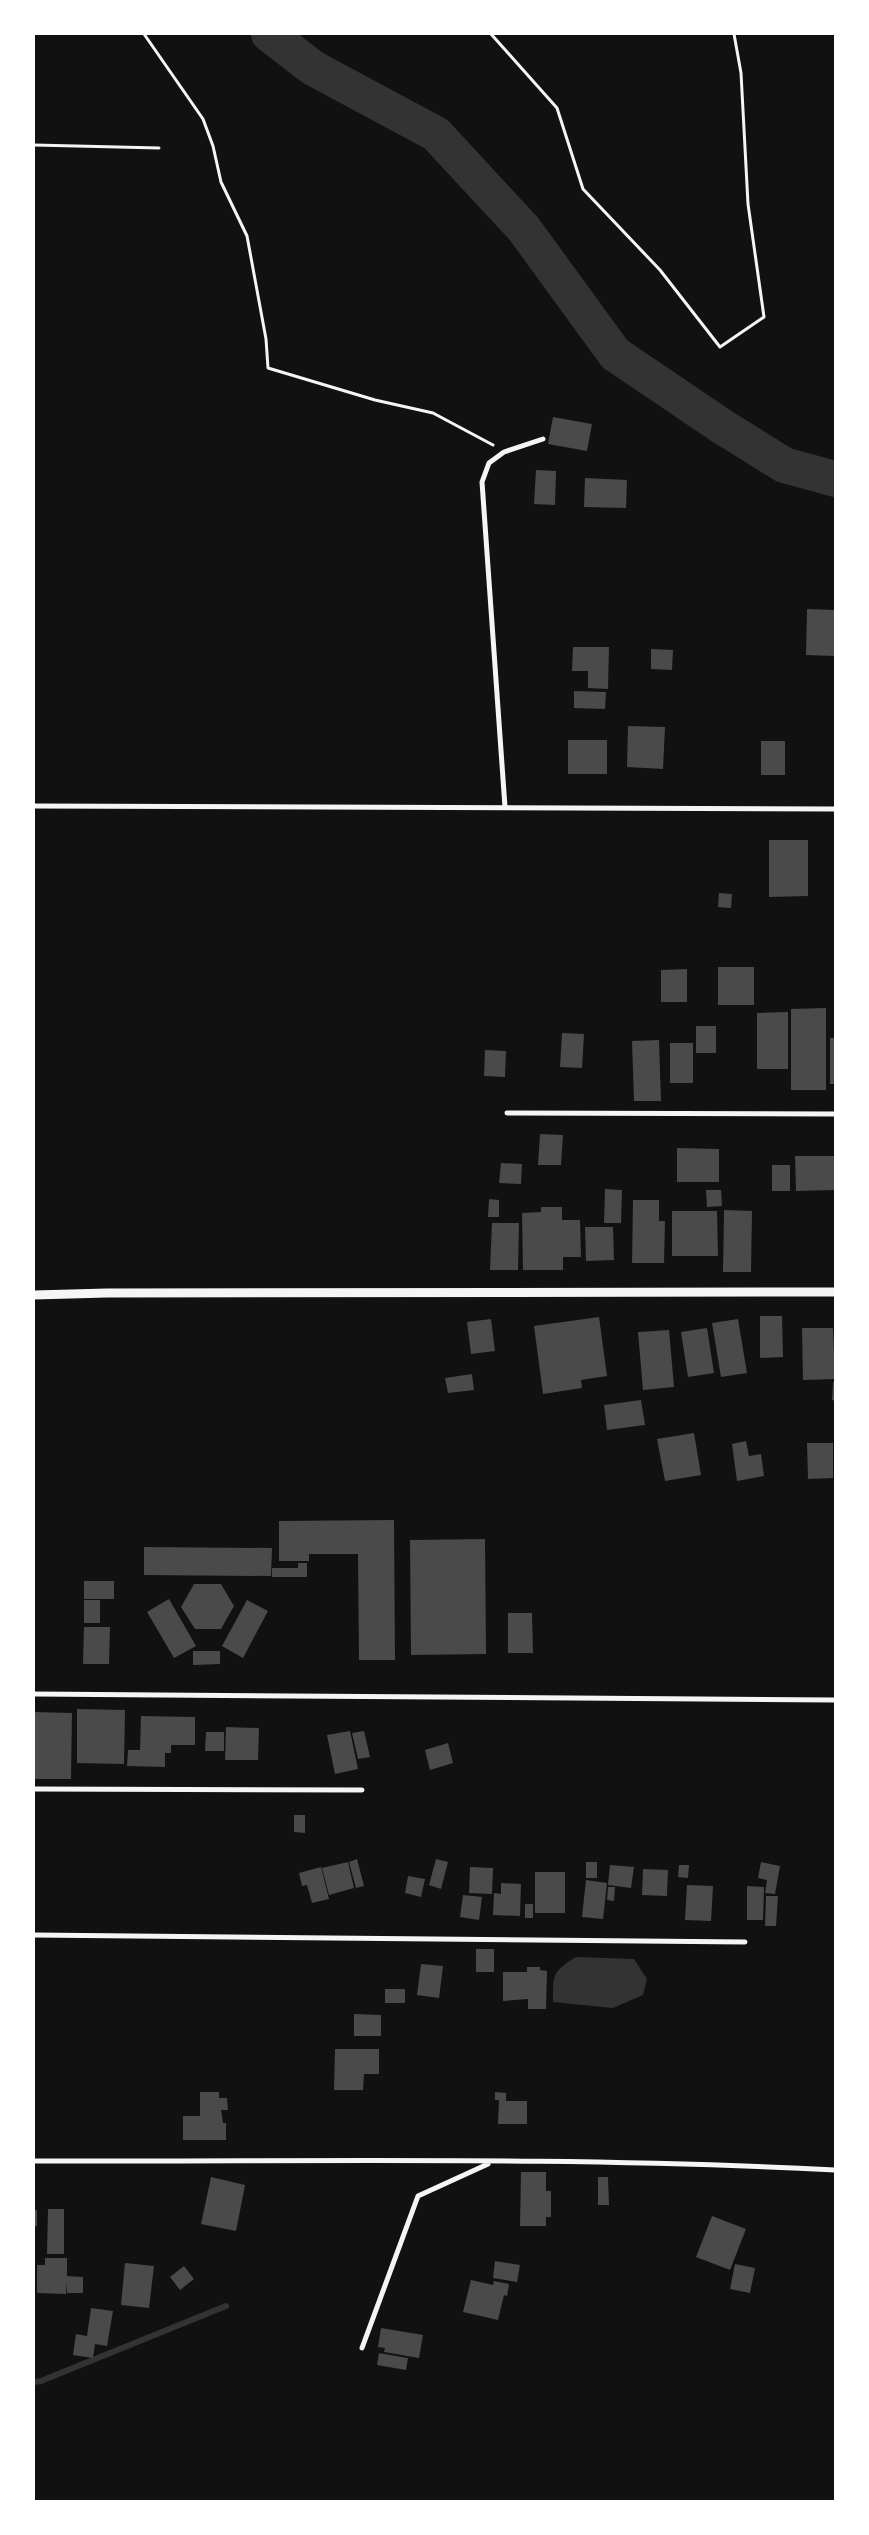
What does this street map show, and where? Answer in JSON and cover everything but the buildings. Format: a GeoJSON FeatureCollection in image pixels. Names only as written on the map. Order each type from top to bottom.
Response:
{"type":"FeatureCollection","features":[{"type":"Feature","properties":{"kind":"street"},"geometry":{"type":"LineString","coordinates":[[505,807],[482,482],[489,463],[504,452],[543,439]]}},
{"type":"Feature","properties":{"kind":"street"},"geometry":{"type":"LineString","coordinates":[[34,806],[835,809]]}},
{"type":"Feature","properties":{"kind":"street"},"geometry":{"type":"LineString","coordinates":[[507,1113],[835,1114]]}},
{"type":"Feature","properties":{"kind":"street"},"geometry":{"type":"LineString","coordinates":[[34,1295],[107,1293],[835,1292]]}},
{"type":"Feature","properties":{"kind":"street"},"geometry":{"type":"LineString","coordinates":[[34,1694],[835,1700]]}},
{"type":"Feature","properties":{"kind":"street"},"geometry":{"type":"LineString","coordinates":[[34,1788],[362,1790]]}},
{"type":"Feature","properties":{"kind":"street"},"geometry":{"type":"LineString","coordinates":[[34,1935],[745,1942]]}},
{"type":"Feature","properties":{"kind":"street"},"geometry":{"type":"LineString","coordinates":[[34,2161],[491,2162],[765,2166],[835,2170]]}},
{"type":"Feature","properties":{"kind":"street"},"geometry":{"type":"LineString","coordinates":[[362,2348],[418,2196],[491,2162]]}},
{"type":"Feature","properties":{"kind":"path"},"geometry":{"type":"LineString","coordinates":[[144,34],[203,119],[213,146],[221,182],[247,236],[266,339],[268,368],[376,400],[433,413],[483,438],[504,452]]}},
{"type":"Feature","properties":{"kind":"path"},"geometry":{"type":"LineString","coordinates":[[491,34],[557,108],[583,189],[660,270],[720,347],[764,317],[748,204],[741,73],[734,34]]}},
{"type":"Feature","properties":{"kind":"path"},"geometry":{"type":"LineString","coordinates":[[34,145],[159,148]]}},
{"type":"Feature","properties":{"kind":"shaded area"},"geometry":{"type":"Polygon","coordinates":[[[576,1957],[634,1959],[647,1979],[643,1995],[613,2008],[553,2002],[553,1985],[558,1970],[576,1957]]]}},
{"type":"Feature","properties":{"kind":"waterway"},"geometry":{"type":"LineString","coordinates":[[269,34],[313,68],[436,134],[524,229],[615,354],[723,427],[784,465],[835,479]]}},
{"type":"Feature","properties":{"kind":"waterway"},"geometry":{"type":"LineString","coordinates":[[34,2382],[41,2381],[226,2306]]}}]}
